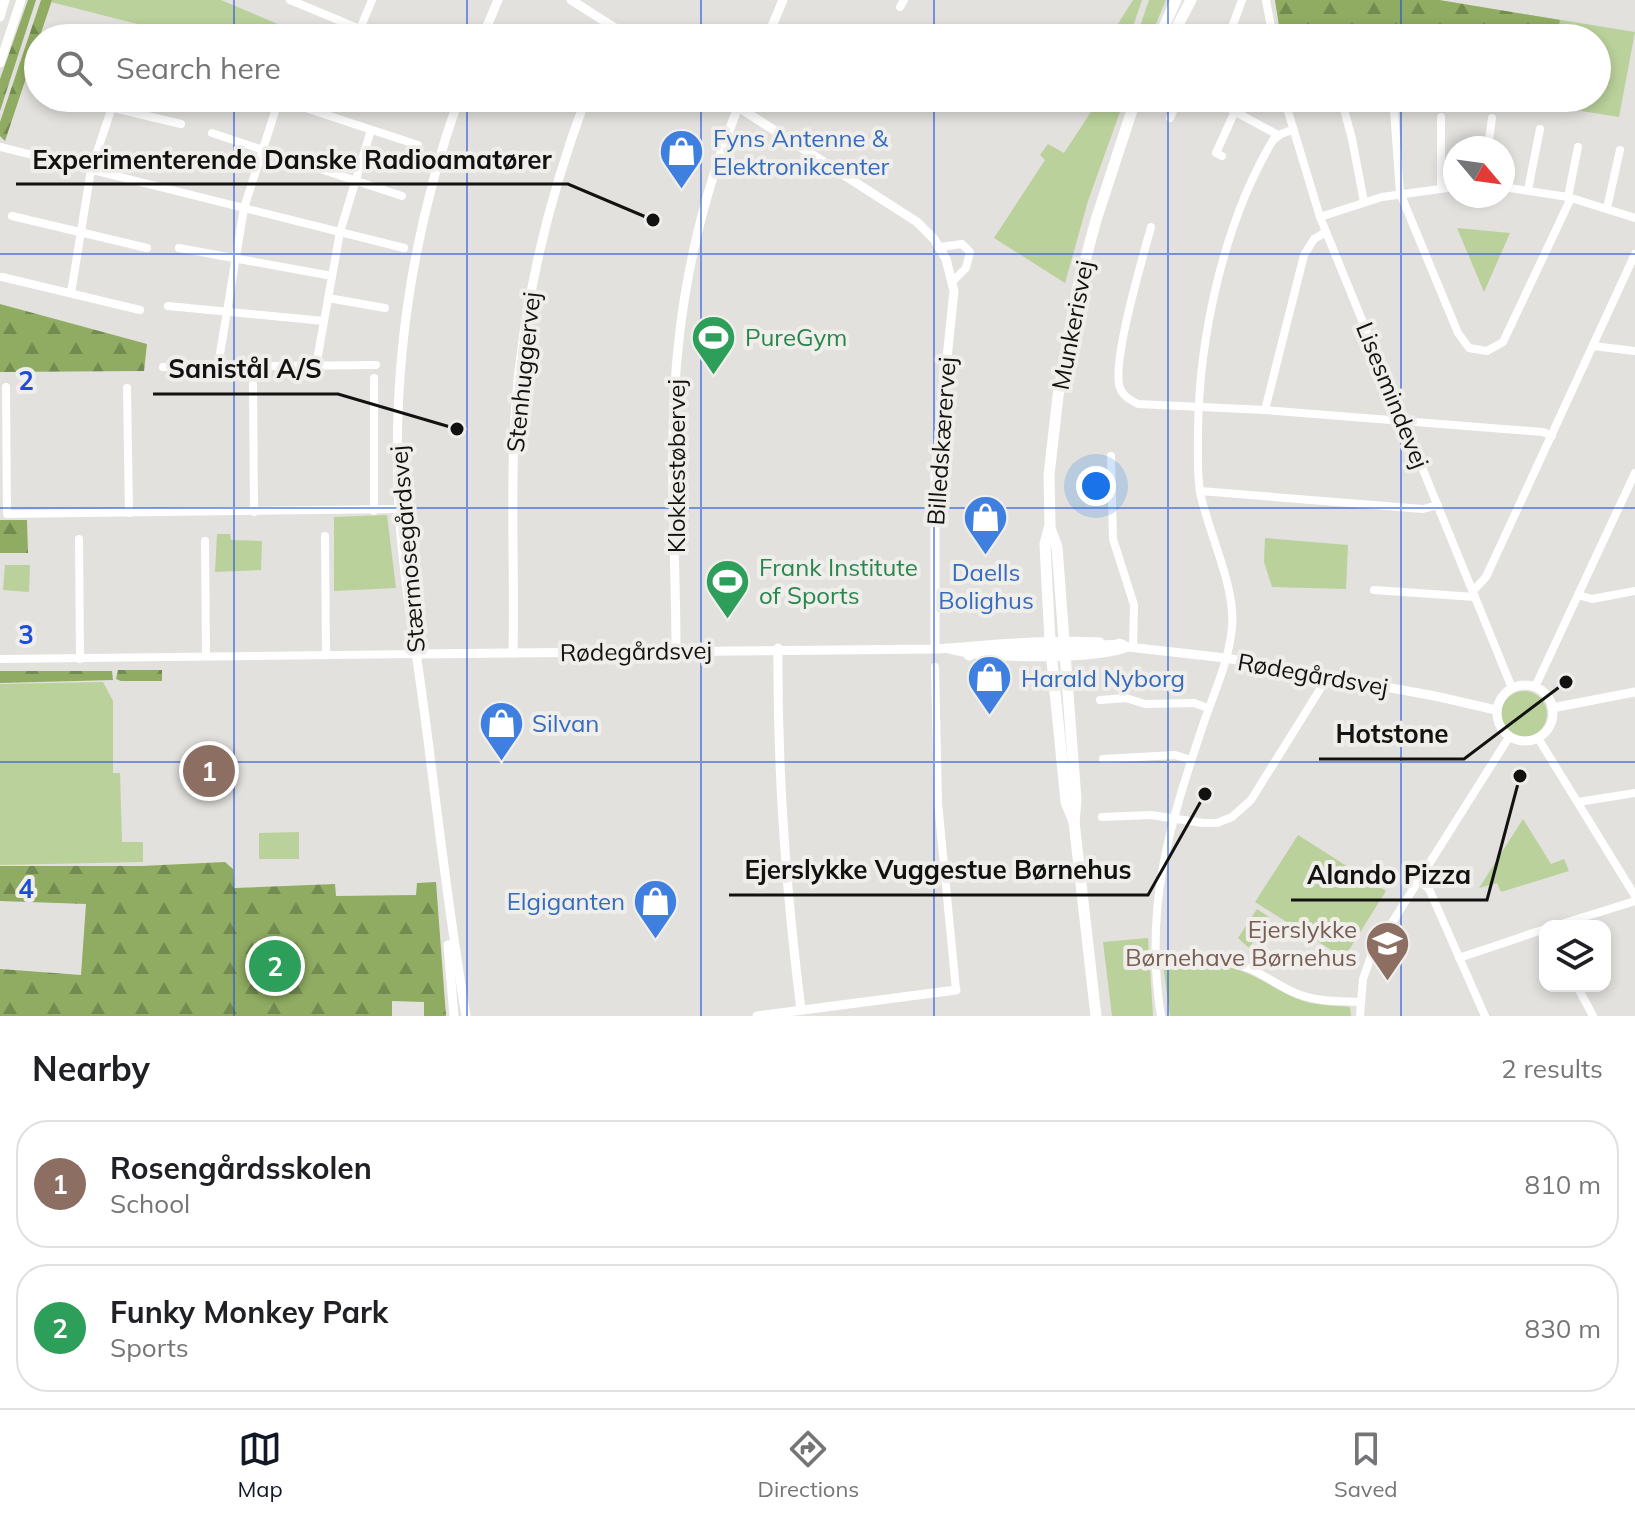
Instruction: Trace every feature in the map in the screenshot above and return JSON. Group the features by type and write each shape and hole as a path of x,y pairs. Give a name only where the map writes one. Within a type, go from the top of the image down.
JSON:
{"main road":[{"path":"1165,24 1176,0"},
{"path":"1178,24 1191,0"},
{"name":"Munkerisvej","path":"1096,1016 1074,822 1073,751 1045,544 1050,525 1049,475 1066,346 1096,220 1133,112"},
{"name":"Munkerisvej","path":"1050,525 1057,547 1058,648 1066,802 1074,822"},
{"path":"969,655 977,650 1128,647"}],"street":[{"path":"0,17 5,0"},
{"path":"0,63 21,0"},
{"path":"290,0 348,24"},
{"path":"362,24 372,0"},
{"path":"488,24 498,0"},
{"path":"571,0 602,24"},
{"path":"773,24 783,0"},
{"path":"1233,24 1242,0"},
{"path":"1266,0 1270,24"},
{"path":"71,293 91,170 111,112"},
{"path":"129,112 181,124"},
{"path":"218,366 244,208 273,112"},
{"path":"316,112 418,145"},
{"name":"Stærmosegårdsvej","path":"454,112 426,206 405,309 399,364 397,441 399,509 448,910 466,1016"},
{"name":"Stenhuggervej","path":"513,653 513,470 520,361 527,309 546,221 581,112"},
{"name":"Klokkestøbervej","path":"676,651 674,433 679,340 701,222 737,112"},
{"name":"Billedskærervej","path":"753,112 917,222 940,247 949,264 954,301 935,473 940,648"},
{"path":"1170,118 1173,112"},
{"path":"1222,156 1216,153 1235,112"},
{"path":"1237,112 1278,135"},
{"name":"Lisesmindevej","path":"1288,112 1320,217 1512,688"},
{"path":"1345,112 1364,202"},
{"path":"1394,112 1400,193 1458,333 1469,348 1478,351 1496,348 1503,342 1570,197 1578,147"},
{"path":"1320,217 1400,193 1441,188 1441,117"},
{"path":"1490,136 1492,118"},
{"path":"1528,190 1540,129"},
{"path":"316,366 340,232 371,130"},
{"path":"1161,1016 1155,960 1158,897 1173,817 1226,658 1233,617 1200,491 1198,406 1209,317 1223,264 1253,182 1278,135 1292,130"},
{"path":"212,133 402,196"},
{"path":"0,147 404,248"},
{"path":"1607,208 1620,150"},
{"path":"1515,188 1570,197 1635,218"},
{"path":"12,216 147,248"},
{"path":"1151,227 1118,376 1123,394 1138,404 1265,410 1543,432 1552,436"},
{"path":"1265,410 1304,255 1314,239 1326,232"},
{"name":"Billedskærervej","path":"940,247 962,244 970,252 966,268 953,281"},
{"path":"179,248 332,276"},
{"path":"1374,590 1474,594 1486,577 1635,254"},
{"path":"2,277 140,310"},
{"path":"328,298 385,308"},
{"path":"168,306 324,321"},
{"path":"1593,346 1635,351"},
{"path":"163,367 376,365"},
{"path":"374,378 374,511"},
{"path":"253,384 254,512"},
{"path":"6,387 7,514 399,509"},
{"path":"127,388 129,513"},
{"path":"1111,456 1113,539 1134,605 1128,647"},
{"path":"1535,687 1635,473"},
{"path":"1200,491 1423,509 1438,505"},
{"path":"325,536 326,655"},
{"path":"79,539 80,659"},
{"path":"205,541 206,656"},
{"path":"1578,595 1592,599 1635,591"},
{"name":"Rødegårdsvej","path":"0,659 940,648 969,644 1058,648"},
{"name":"Rødegårdsvej","path":"1128,647 1226,658 1496,710"},
{"path":"778,648 780,808 801,1010"},
{"name":"Rødegårdsvej","path":"940,648 969,655"},
{"path":"757,1016 956,990 938,803 935,667"},
{"path":"1102,817 1173,817 1217,823 1241,811 1251,800 1327,678"},
{"path":"1523,685 1535,687 1546,695 1552,708 1550,725 1538,738 1525,742 1509,737 1499,725 1496,710 1501,697 1512,688 1523,685"},
{"path":"1552,708 1635,692"},
{"path":"1100,700 1126,698 1145,704 1194,703 1208,708"},
{"path":"1360,1016 1363,979 1371,956 1509,737"},
{"path":"1538,738 1635,898 1572,920"},
{"path":"1103,759 1175,755 1191,760"},
{"path":"1578,802 1635,793"},
{"path":"1418,880 1429,889 1485,1016"},
{"name":"Stærmosegårdsvej","path":"448,910 449,958 457,1016"},
{"path":"1459,958 1539,931"},
{"path":"1155,960 1235,964 1254,970 1296,994 1359,1002"},
{"path":"1580,992 1593,1016"}],"green space":[{"path":"28,0 36,0 28,24 24,24 24,37 0,111 0,79"},
{"path":"41,0 52,0 44,24 33,24"},
{"path":"221,0 278,24 137,24 51,2"},
{"path":"1133,0 1142,0 1134,24 1118,24"},
{"path":"1149,0 1166,0 1156,24 1141,24"},
{"path":"1275,0 1439,0 1586,24 1279,24"},
{"path":"1275,0 1439,0 1560,20 1559,24 1279,24"},
{"path":"1611,28 1635,32 1619,117 1588,112 1611,112"},
{"path":"24,51 24,84 5,141 0,136 0,122"},
{"path":"1091,112 1120,112 1088,201 1065,283 994,238 1045,160 1040,155 1048,144 1064,153"},
{"path":"1457,228 1510,233 1484,292"},
{"path":"0,304 147,344 144,371 0,372"},
{"path":"387,515 396,588 334,591 334,517"},
{"path":"0,520 27,520 28,553 0,553"},
{"path":"217,534 230,534 231,540 262,541 261,570 215,572"},
{"path":"1265,538 1348,545 1346,589 1272,587 1264,562"},
{"path":"5,565 30,565 29,592 3,590"},
{"path":"118,670 162,670 162,681 121,681 116,679"},
{"path":"0,671 112,671 113,680 0,683"},
{"path":"103,682 113,701 113,773 120,773 122,842 143,842 143,862 0,865 0,684"},
{"path":"1524,691 1540,698 1547,714 1540,730 1524,737 1508,730 1501,714 1508,698"},
{"path":"1523,819 1551,864 1564,859 1569,871 1501,892 1497,883 1479,888"},
{"path":"299,832 299,859 259,859 259,833"},
{"path":"1298,835 1386,891 1344,958 1255,902"},
{"path":"225,862 233,869 234,888 335,884 336,896 416,895 417,883 436,882 446,1016 424,1016 424,1002 392,1001 392,1016 0,1016 0,969 81,975 86,904 0,901 0,866 141,866"},
{"path":"1257,909 1269,917 1249,948 1238,938"},
{"path":"1148,938 1153,1016 1112,1016 1103,942"},
{"path":"1207,964 1232,968 1302,1001 1350,1007 1351,1016 1170,1016 1163,965"}],"place":[{"name":"Fyns Antenne & Elektronikcenter","path":"682,191"},
{"name":"Experimenterende Danske Radioamatører","path":"653,220"},
{"name":"PureGym","path":"714,376"},
{"name":"Sanistål A/S","path":"457,429"},
{"name":"Daells Bolighus","path":"986,557"},
{"name":"Frank Institute of Sports","path":"728,620"},
{"name":"Hotstone","path":"1566,682"},
{"name":"Harald Nyborg","path":"990,717"},
{"name":"Silvan","path":"501,762"},
{"name":"Rosengårdsskolen","path":"209,771"},
{"name":"Alando Pizza","path":"1520,776"},
{"name":"Ejerslykke Vuggestue Børnehus","path":"1205,794"},
{"name":"Elgiganten","path":"656,940"},
{"name":"Funky Monkey Park","path":"275,966"},
{"name":"Ejerslykke Børnehave Børnehus","path":"1388,982"}]}
